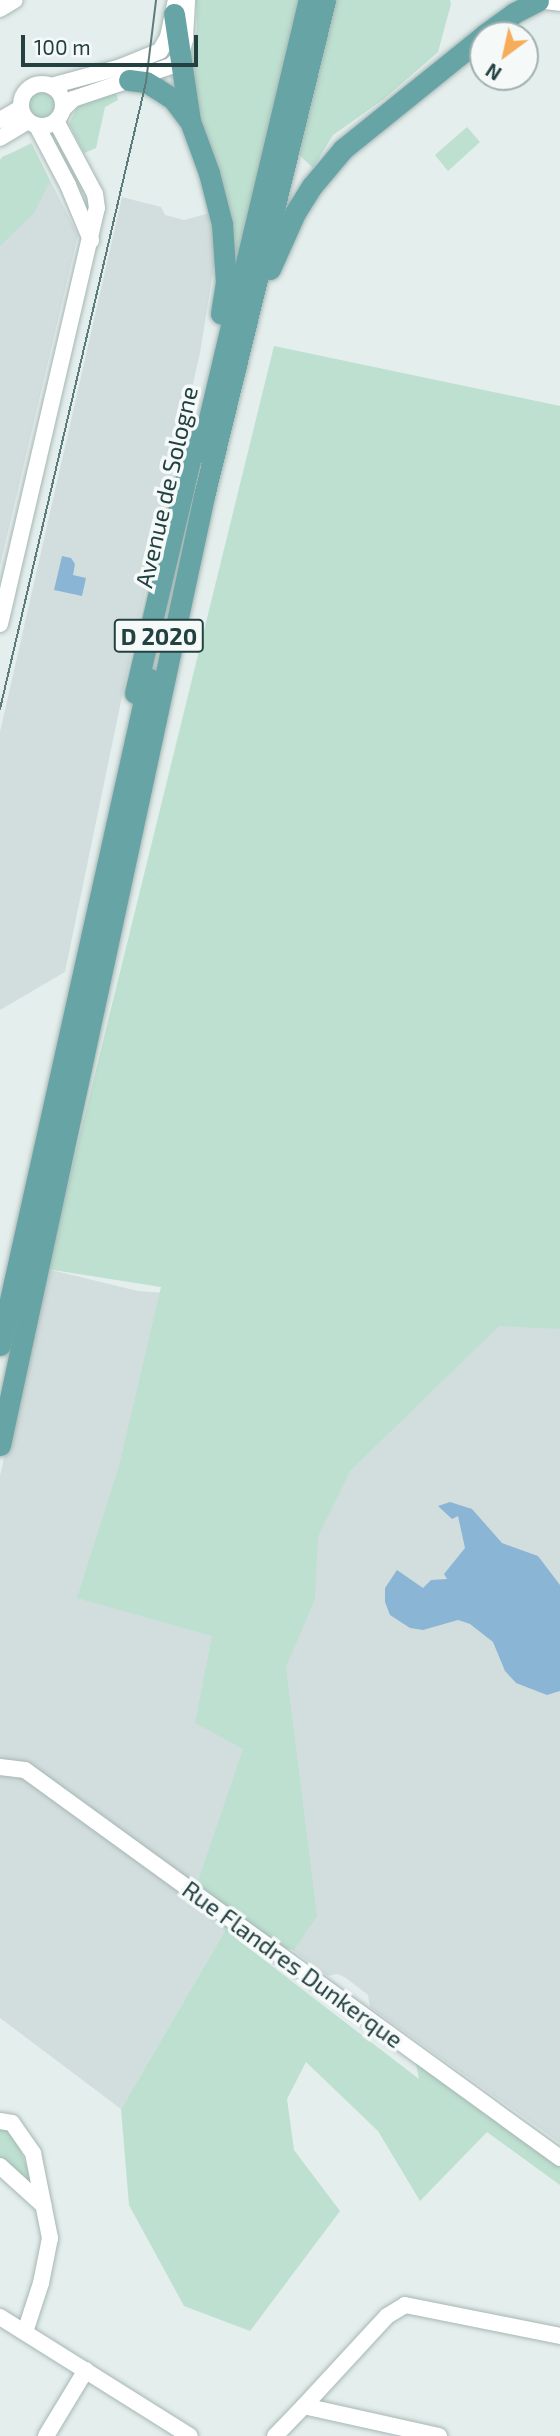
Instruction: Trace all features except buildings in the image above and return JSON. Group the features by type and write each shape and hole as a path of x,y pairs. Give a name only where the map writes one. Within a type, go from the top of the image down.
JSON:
{"main road":[{"name":"Avenue de Sologne","path":"17,1274 112,844 309,0"},
{"name":"D 2020","path":"0,1411 60,1158 166,669 325,0"},
{"path":"504,21 538,0"},
{"path":"112,844 125,733 216,350 226,282 222,224 209,173 190,121 179,58 179,5"},
{"path":"221,432 271,267 295,213 312,186 342,149 469,48"},
{"path":"129,80 146,82 173,99 190,121"},
{"path":"0,1445 60,1158"},
{"path":"0,1333 17,1274"},
{"name":"D 2020","path":"0,1345 17,1274"}],"street":[{"path":"0,9 16,0"},
{"path":"538,0 560,3"},
{"path":"92,240 68,185 28,118 27,90 38,84 51,86 121,67 160,51 179,5"},
{"path":"0,120 59,115 73,99 161,71 179,58"},
{"path":"0,624 68,326 92,240 97,208 95,194 59,115 61,96 51,86"},
{"path":"0,138 28,118"},
{"path":"68,185 87,181"},
{"name":"Rue Flandres Dunkerque","path":"0,1767 25,1770 560,2158"},
{"path":"0,2121 12,2123 33,2153 50,2238 41,2283 25,2332"},
{"path":"0,2166 44,2206"},
{"path":"275,2436 387,2316 405,2305 560,2336"},
{"path":"0,2317 190,2436"},
{"path":"46,2436 86,2370"},
{"path":"304,2406 439,2436"}],"shaded area":[{"path":"31,143 78,235 0,566 0,159"},
{"path":"122,197 161,207 165,215 184,220 214,212 218,241 200,353 131,653 65,972 0,1010 0,732"},
{"path":"47,1269 138,1291 560,1321 560,2143 370,2007 368,1995 346,1978 338,1974 328,1976 198,1881 185,1900 226,1929 121,2109 0,2018 0,1476"}],"green space":[{"path":"196,0 299,0 234,283 186,74 197,30"},
{"path":"331,0 450,0 451,4 438,52 384,99 333,135 313,168 293,149"},
{"path":"43,90 53,94 57,104 53,114 43,118 33,114 29,104 33,94"},
{"path":"116,93 118,100 105,107 96,148 84,153 69,124 76,109 84,102"},
{"path":"467,127 480,142 448,171 435,155"},
{"path":"32,144 50,181 34,213 0,246 0,163 2,157"},
{"path":"274,346 560,406 560,1329 499,1326 350,1471 318,1537 315,1599 286,1667 317,1916 294,1950 233,1936 419,2079 415,2059 560,2165 560,2185 487,2132 420,2201 378,2131 306,2062 287,2099 294,2150 340,2211 250,2331 184,2306 129,2205 121,2109 226,1929 185,1900 198,1881 243,1749 195,1723 212,1636 77,1598 119,1466 161,1287 47,1269"},
{"path":"0,2128 10,2132 19,2146 35,2188 0,2160"}],"water":[{"path":"62,556 71,558 75,564 73,575 86,578 82,596 54,590"},
{"path":"450,1502 472,1509 502,1543 538,1556 560,1585 560,1691 547,1695 516,1683 505,1671 493,1642 470,1624 458,1620 423,1630 410,1628 390,1615 385,1602 385,1588 397,1570 423,1588 431,1580 447,1579 444,1574 465,1548 458,1516 452,1519 438,1506"}],"tram line":[{"path":"0,709 146,82 156,0"}]}
